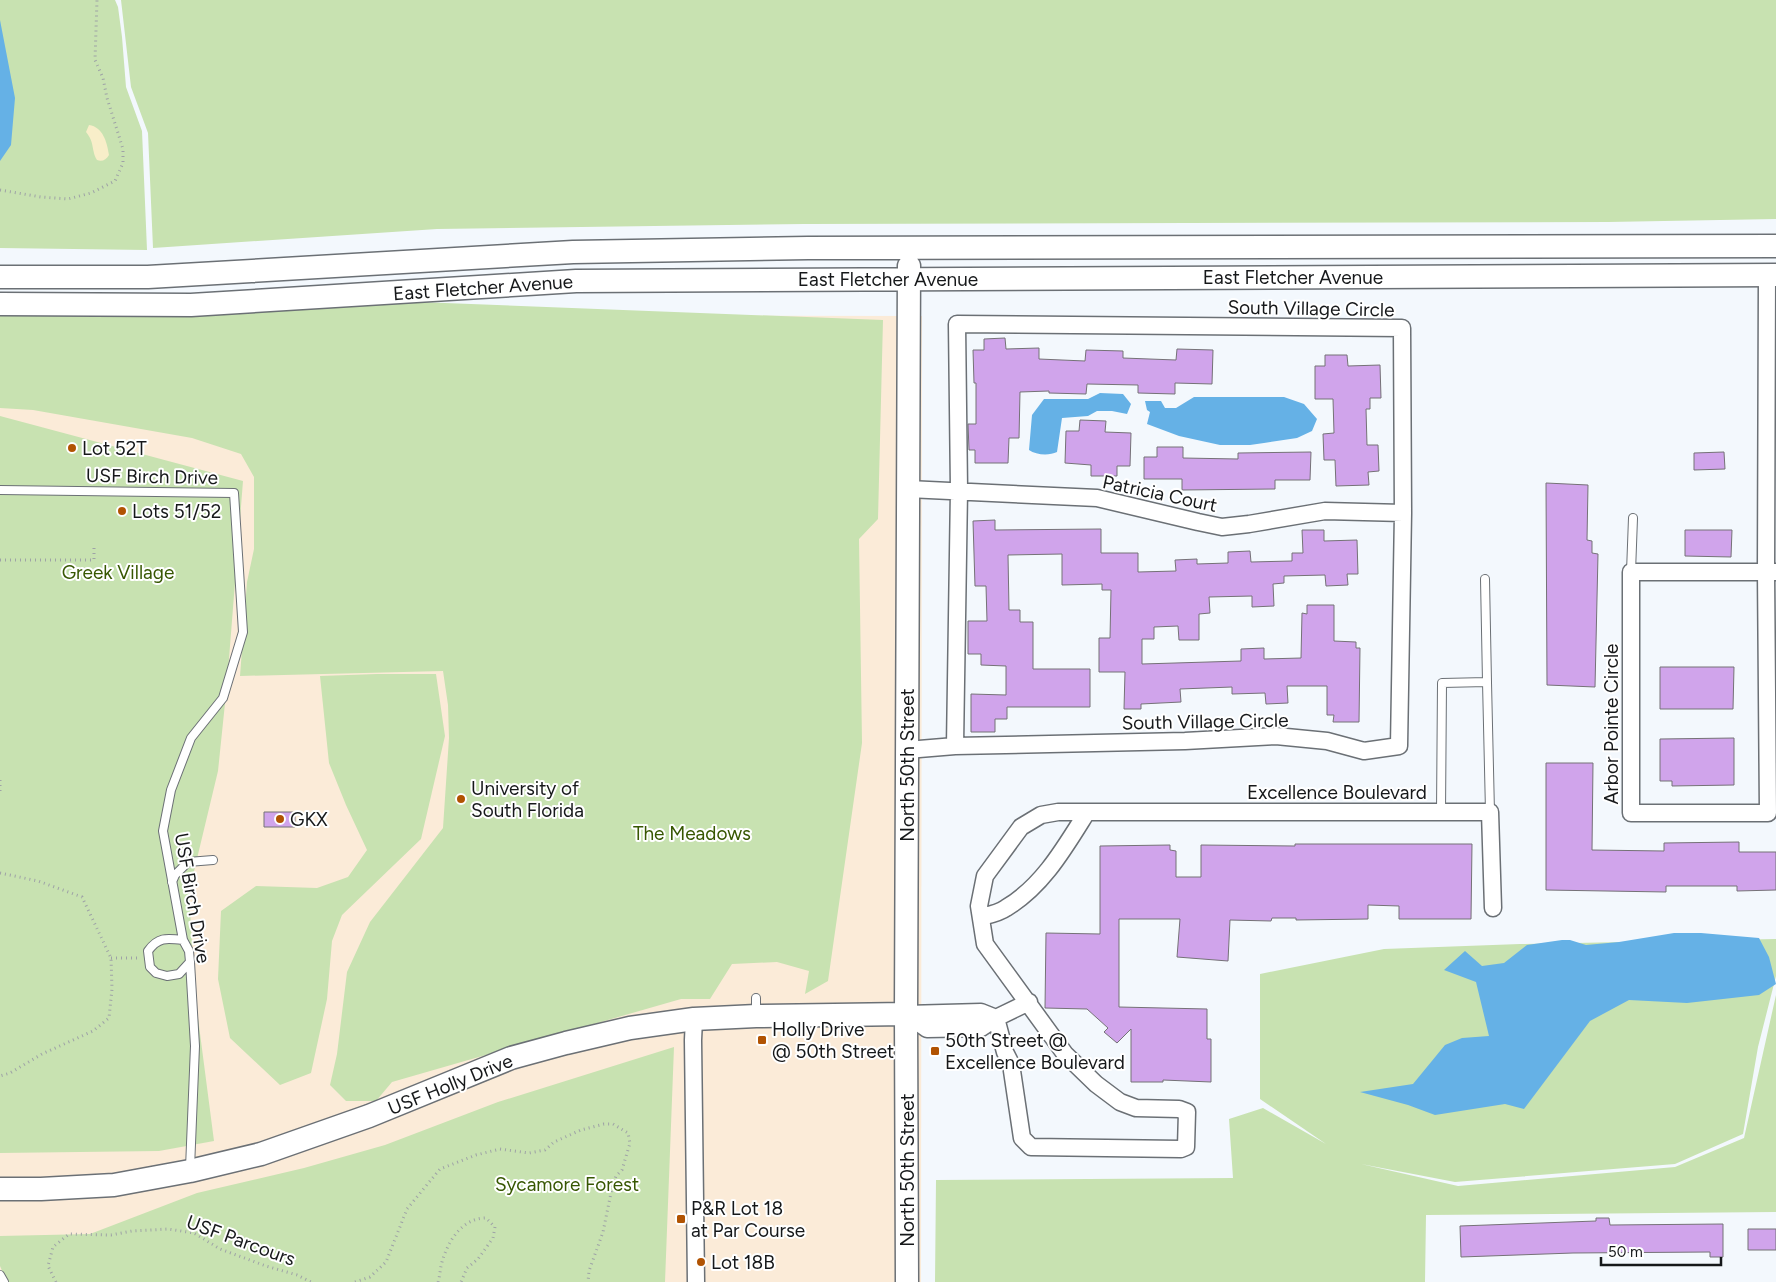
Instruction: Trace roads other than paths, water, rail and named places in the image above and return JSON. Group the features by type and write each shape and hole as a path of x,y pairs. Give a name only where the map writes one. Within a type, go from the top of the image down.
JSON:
{"main road":[{"name":"East Fletcher Avenue","path":"0,276 148,277 573,252 808,248 1776,246"},
{"name":"North 50th Street","path":"907,1282 908,248"},
{"name":"East Fletcher Avenue","path":"0,304 190,305 576,281 1772,275"},
{"name":"USF Holly Drive","path":"0,1189 114,1185 190,1171 261,1154 369,1116 511,1058 630,1028 694,1019 756,1007 906,1014"}],"street":[{"name":"Arbor Pointe Circle","path":"1631,572 1631,813 1768,813 1772,275"},
{"name":"South Village Circle","path":"907,750 955,746 1185,741 1276,736 1327,741 1364,752 1399,746 1403,513 1402,328 957,324 959,490 955,746"},
{"name":"Patricia Court","path":"908,489 1098,498 1222,527 1325,511 1403,513"},
{"path":"1631,572 1771,572"},
{"name":"Excellence Boulevard","path":"996,1018 1005,1052 1011,1064 1022,1138 1031,1147 1181,1149 1186,1147 1187,1112 1179,1109 1136,1108 1120,1102 1096,1084 1065,1054 985,944 979,906 985,876 1021,827 1042,815 1058,812 1490,812"},
{"path":"981,917 1005,909 1029,890 1057,860 1087,812"},
{"path":"1490,812 1493,908"},
{"path":"906,1014 927,1029 980,1028 1028,1002"},
{"path":"694,1019 696,1282"}],"lane":[{"name":"USF Birch Drive","path":"0,490 234,493 244,632 223,698 191,738 171,790 163,830 183,940 189,951 190,962 194,1046 190,1171"},
{"path":"1631,572 1633,518"},
{"path":"1485,579 1490,812"},
{"path":"1441,812 1442,683 1487,682"},
{"path":"172,884 175,875 188,862 213,860"},
{"path":"183,940 166,938 153,944 148,952 150,967 156,974 167,976 179,974 190,962"},
{"path":"0,1275 4,1282"}],"water":[{"path":"0,20 15,98 11,145 0,161"},
{"path":"1100,393 1123,394 1131,404 1127,414 1097,411 1088,416 1062,418 1057,452 1043,454 1029,450 1032,415 1044,399 1088,399"},
{"path":"1194,397 1284,397 1304,404 1317,419 1312,431 1297,438 1250,445 1220,445 1179,436 1147,424 1150,412 1147,410 1145,401 1161,401 1165,408 1176,408"},
{"path":"1674,933 1701,933 1759,938 1769,957 1776,984 1759,995 1687,1003 1629,1000 1590,1021 1524,1109 1505,1104 1435,1115 1408,1105 1360,1092 1413,1084 1445,1045 1462,1038 1489,1036 1476,982 1444,970 1465,951 1482,966 1504,963 1527,945 1570,940 1586,945"}],"place":[{"name":"Lot 52T","path":"72,448"},
{"name":"Lots 51/52","path":"122,511"},
{"name":"University of South Florida","path":"461,799"},
{"name":"GKX","path":"280,819"},
{"name":"Holly Drive @ 50th Street","path":"762,1040"},
{"name":"50th Street @ Excellence Boulevard","path":"935,1051"},
{"name":"P&R Lot 18 at Par Course","path":"681,1219"},
{"name":"Lot 18B","path":"701,1262"}],"park label":[{"name":"Greek Village","path":"118,572"},
{"name":"The Meadows","path":"692,833"},
{"name":"Sycamore Forest","path":"567,1184"}]}
